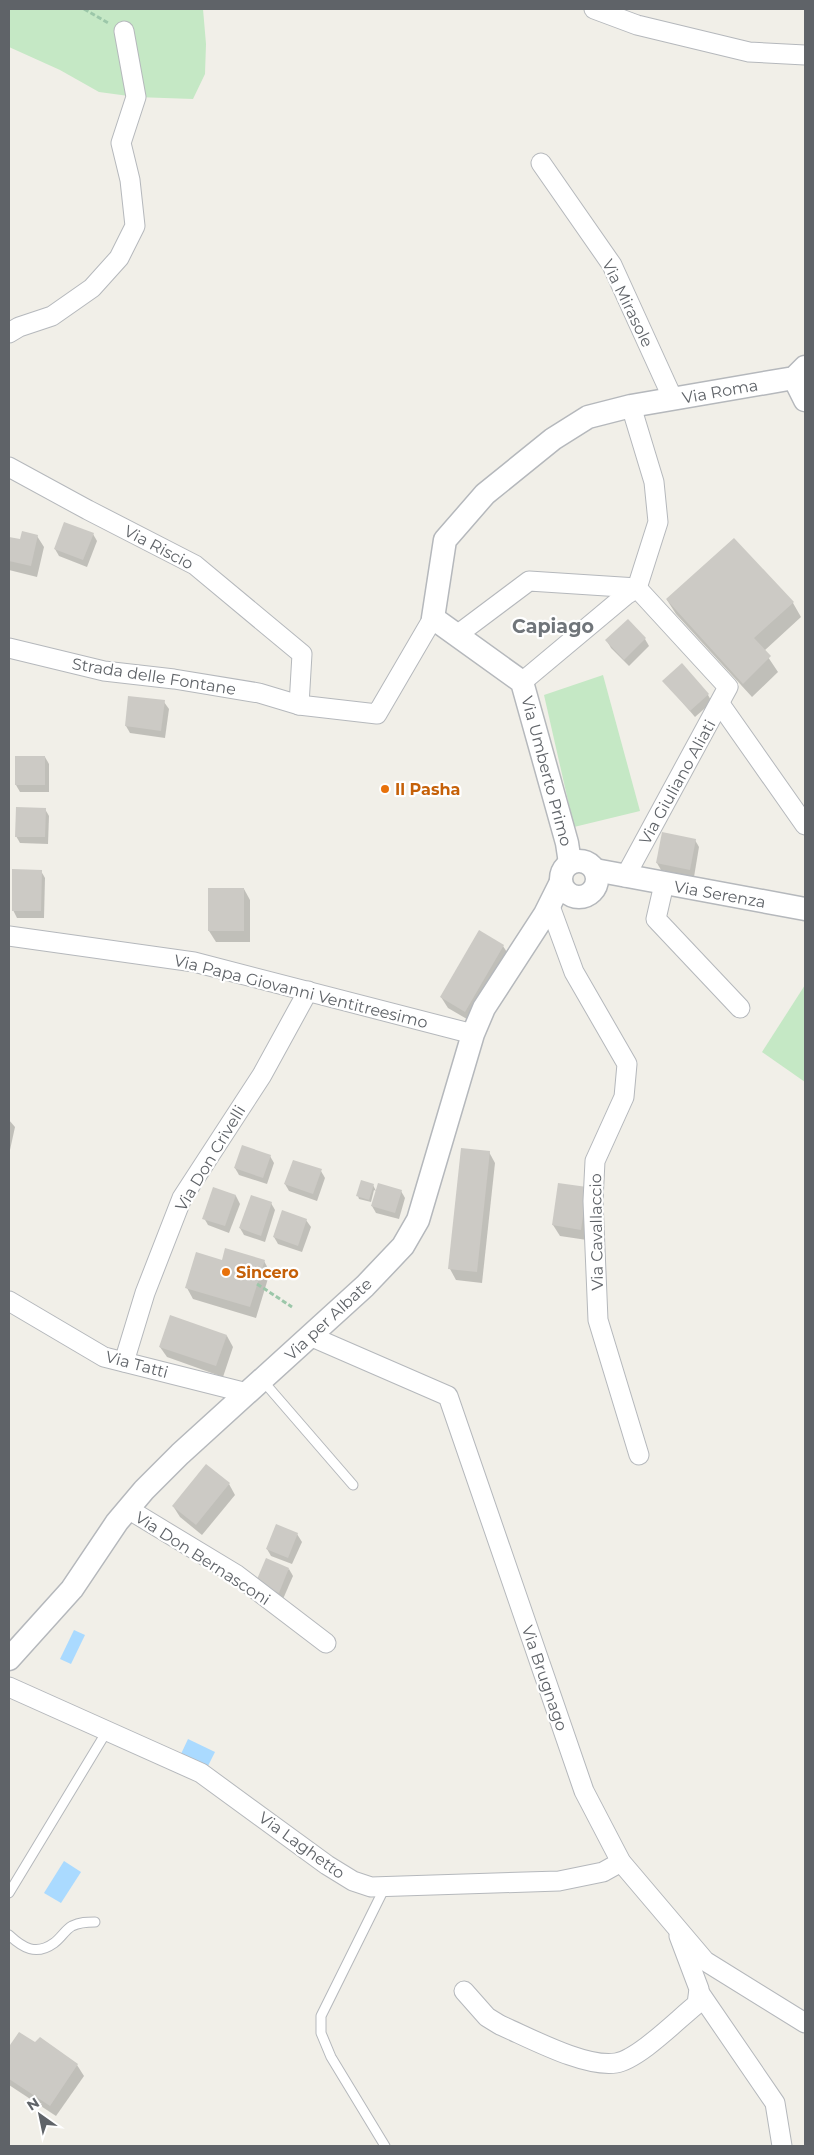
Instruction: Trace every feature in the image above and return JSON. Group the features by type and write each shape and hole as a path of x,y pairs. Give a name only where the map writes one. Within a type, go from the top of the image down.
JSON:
{"street":[{"path":"594,9 637,25 749,52 805,55"},
{"path":"9,333 19,326 52,316 92,288 119,258 134,226 130,180 120,143 136,97 124,31"},
{"name":"Via Mirasole","path":"541,163 612,265 673,399"},
{"path":"800,372 805,400"},
{"name":"Via Roma","path":"631,406 800,372"},
{"path":"433,618 444,540 485,494 553,438 588,417 631,406 654,482 658,522 636,588 522,682"},
{"name":"Via Riscio","path":"9,467 196,565 302,654 299,705"},
{"path":"457,635 530,581 636,588"},
{"name":"Via Giuliano Aliati","path":"630,878 728,687 636,588"},
{"name":"Via Umberto Primo","path":"433,618 522,682 567,843 568,880"},
{"name":"Strada delle Fontane","path":"9,648 104,671 174,679 259,693 299,705 377,714 433,618"},
{"path":"720,704 805,825"},
{"path":"568,880 580,861 586,862 595,879"},
{"name":"Via Serenza","path":"568,880 585,896 595,879 630,878 805,909"},
{"name":"Via per Albate","path":"9,1659 72,1589 93,1555 144,1490 180,1454 392,1259 411,1233 421,1212 473,1034 484,1008 568,880"},
{"path":"664,884 656,919 740,1008"},
{"name":"Via Cavallaccio","path":"548,911 574,972 627,1064 624,1097 595,1161 593,1201 598,1320 639,1455"},
{"name":"Via Papa Giovanni Ventitreesimo","path":"9,936 194,962 473,1034"},
{"name":"Via Don Crivelli","path":"124,1362 145,1293 182,1198 262,1075 308,992"},
{"name":"Via Tatti","path":"9,1300 104,1358 254,1387"},
{"name":"Via Brugnago","path":"310,1336 448,1396 584,1791 621,1862 705,1961 805,2023"},
{"name":"Via Don Bernasconi","path":"128,1509 236,1576 326,1643"},
{"name":"Via Laghetto","path":"9,1687 202,1772 327,1865 353,1882 371,1887 385,1887 559,1881 603,1872 621,1862"},
{"path":"679,1930 680,1940 699,1992 775,2103 782,2146"},
{"path":"464,1991 487,2017 500,2025 591,2063 617,2063 638,2053 697,2004 699,1992"}],"lane":[{"path":"254,1387 353,1484"},
{"path":"9,1893 107,1731"},
{"path":"385,1887 321,2016 321,2033 331,2057 385,2146"},
{"path":"9,1934 22,1947 41,1950 54,1943 70,1927 80,1922 95,1922"}],"path":[{"path":"84,9 124,31"},
{"path":"258,1284 292,1307"}],"green space":[{"path":"9,9 203,9 206,44 205,74 193,99 136,97 99,92 60,70 9,47"},
{"path":"603,675 640,811 574,827 544,695"},
{"path":"805,985 805,1082 762,1052"}],"water":[{"path":"74,1630 85,1635 71,1664 60,1659"},
{"path":"188,1739 215,1752 208,1766 181,1754"},
{"path":"64,1861 81,1872 61,1903 44,1893"}],"building":[{"path":"64,522 94,533 83,560 54,549"},
{"path":"22,531 38,535 31,566 9,561 9,537 20,539"},
{"path":"734,538 794,602 754,638 771,656 743,684 666,599"},
{"path":"628,619 646,638 624,660 605,640"},
{"path":"682,663 709,694 690,711 662,681"},
{"path":"128,696 165,700 161,731 125,726"},
{"path":"15,756 45,756 45,785 15,785"},
{"path":"16,807 46,808 45,837 15,837"},
{"path":"662,832 696,839 690,870 656,863"},
{"path":"12,869 42,870 41,911 12,911"},
{"path":"208,888 244,888 244,931 208,931"},
{"path":"479,930 504,945 465,1012 440,997"},
{"path":"242,1145 271,1155 263,1178 234,1168"},
{"path":"461,1148 490,1151 477,1272 448,1269"},
{"path":"293,1160 322,1169 313,1194 284,1184"},
{"path":"361,1180 374,1184 369,1200 356,1196"},
{"path":"378,1183 402,1190 395,1213 371,1206"},
{"path":"558,1183 587,1187 581,1230 552,1225"},
{"path":"213,1187 236,1195 225,1226 202,1219"},
{"path":"251,1195 272,1202 261,1236 239,1228"},
{"path":"282,1210 307,1219 298,1246 273,1237"},
{"name":"Sincero","path":"225,1248 265,1260 250,1307 185,1288 196,1252 222,1260"},
{"path":"170,1315 227,1335 216,1366 159,1347"},
{"path":"206,1464 230,1483 196,1525 172,1506"},
{"path":"276,1524 298,1533 288,1558 266,1549"},
{"path":"266,1558 289,1568 279,1593 255,1584"},
{"path":"19,2032 35,2042 40,2037 78,2064 50,2106 9,2079 9,2044"}],"place":[{"name":"Il Pasha","path":"385,789"},
{"name":"Sincero","path":"226,1272"}],"district":[{"name":"Capiago","path":"553,626"}]}
